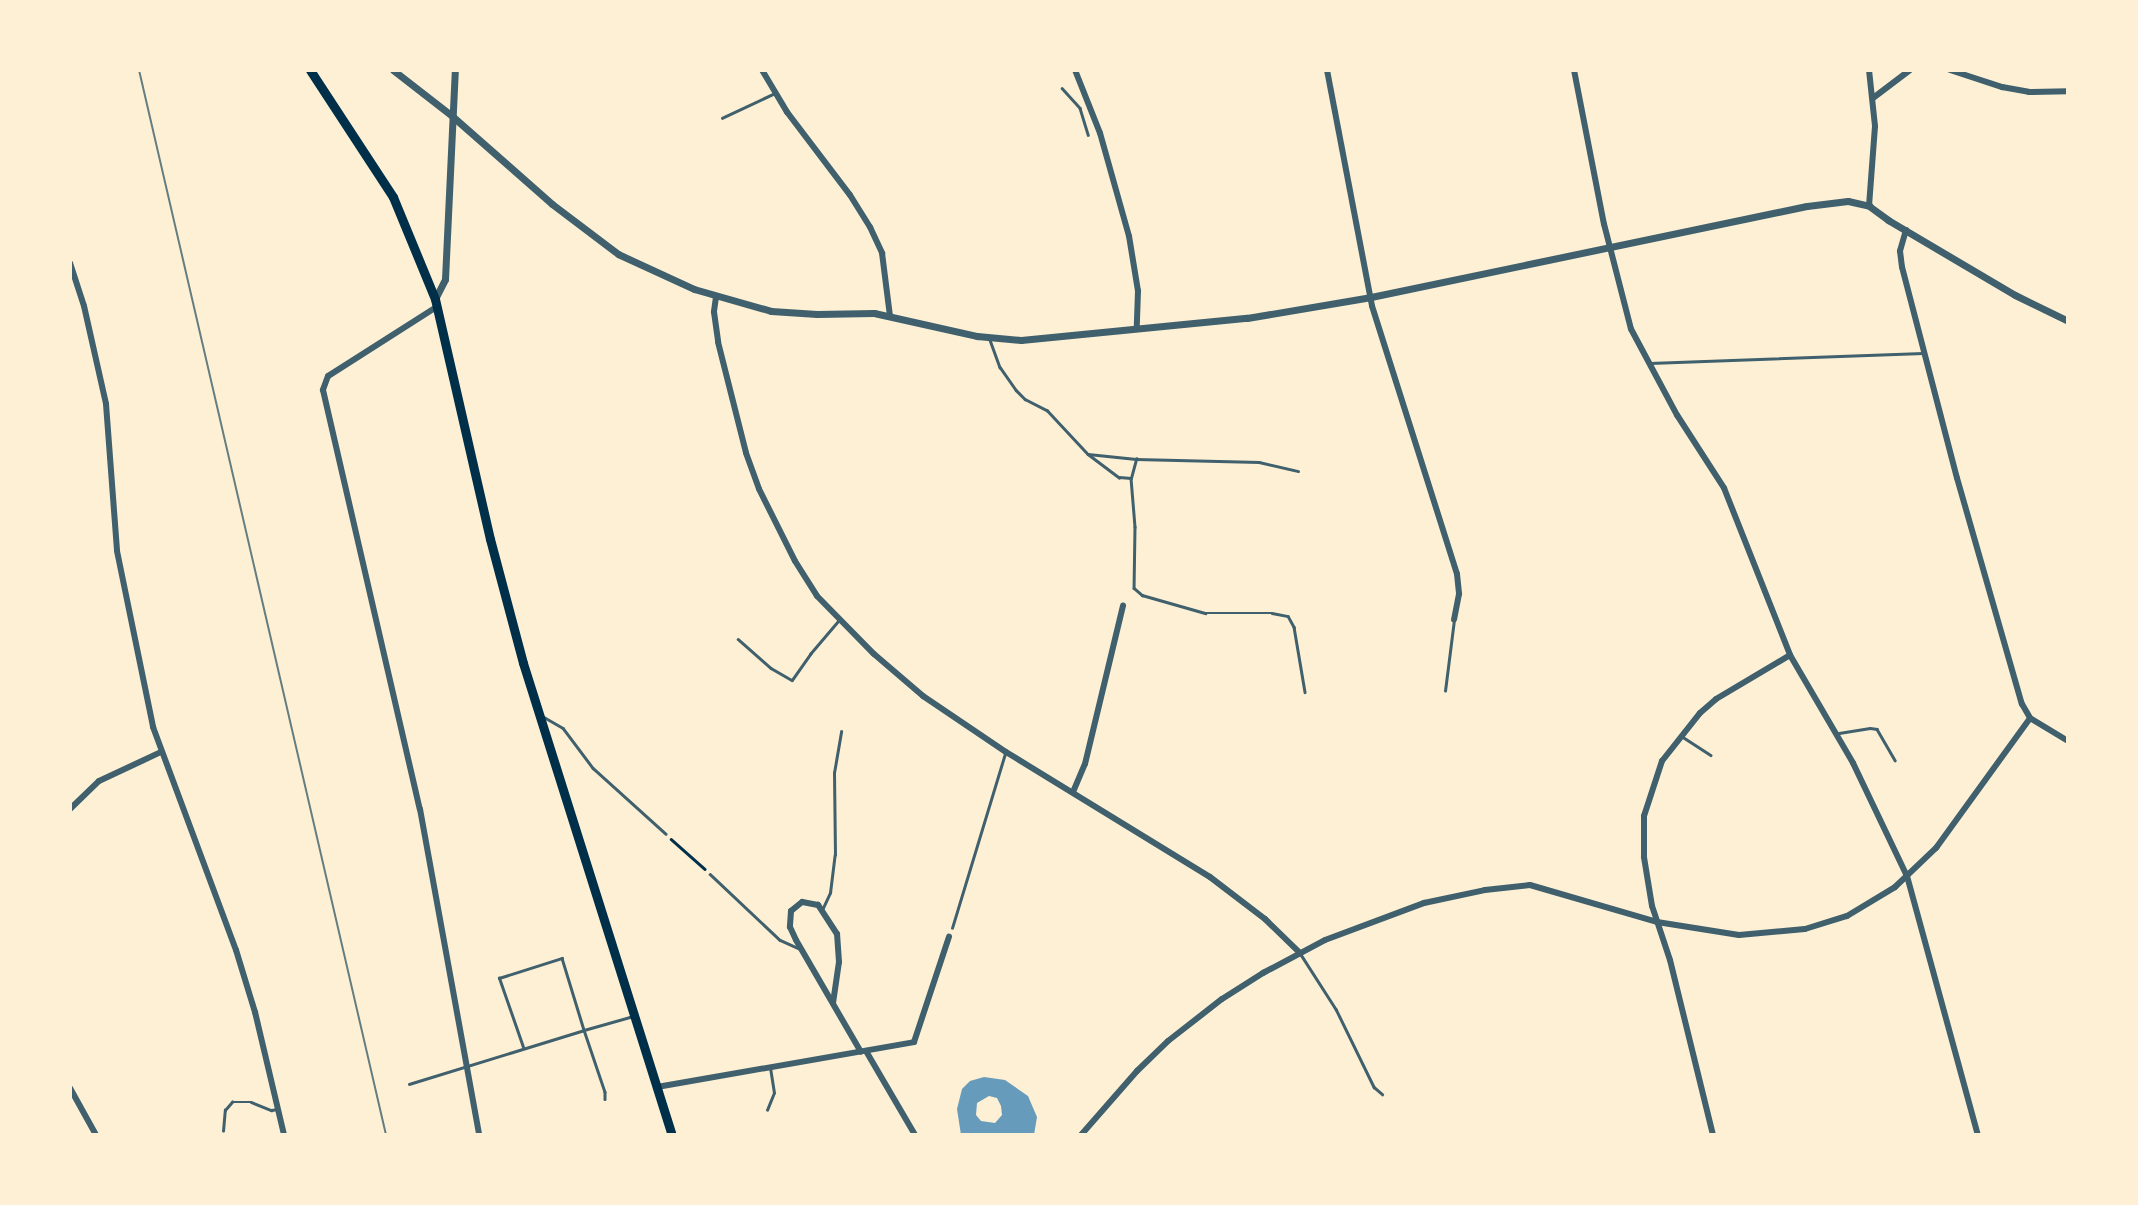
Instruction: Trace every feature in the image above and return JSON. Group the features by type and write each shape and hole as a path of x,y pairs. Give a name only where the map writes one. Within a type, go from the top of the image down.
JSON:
{"main road":[{"path":"310,70 393,197 436,303 492,547 538,714 672,1135"}],"street":[{"path":"393,70 452,116 595,239 641,265 716,296 787,313 891,316 990,337 1033,339 1268,315 1371,298 1824,203 1848,201 1869,206 2015,295 2068,321"},
{"path":"455,70 445,272 436,303 328,376 323,390 412,771 480,1135"},
{"path":"762,70 775,93 870,227 882,253 891,316"},
{"path":"1074,70 1100,132 1129,236 1138,291 1137,328"},
{"path":"1328,70 1371,298 1457,574 1459,594 1454,620"},
{"path":"1574,70 1610,248 1628,319 1647,363 1724,488 1790,655 1878,812 1907,876 1978,1135"},
{"path":"1869,70 1875,126 1869,206"},
{"path":"1873,98 1910,70"},
{"path":"1950,70 2002,87 2029,92 2068,92"},
{"path":"1906,230 1900,258 2011,666 2030,718 2068,741"},
{"path":"70,263 85,306 106,404 117,551 161,752 236,950 284,1135"},
{"path":"716,296 714,312 718,342 733,408 759,489 795,561 817,596 906,683 1006,752 1210,877 1265,919 1300,953"},
{"path":"1073,792 1085,764 1123,607"},
{"path":"1713,1135 1646,874 1644,816 1659,768 1680,735 1716,699 1790,655"},
{"path":"1081,1135 1128,1080 1168,1041 1222,999 1300,953 1350,929 1424,903 1521,885 1560,891 1657,922 1739,935 1805,929 1847,916 1870,905 1907,876 1957,824 2012,739 2030,718"},
{"path":"70,809 99,781 161,752"},
{"path":"833,1003 840,948 837,933 822,910 811,902 805,902 791,911 790,927 833,1003 915,1135"},
{"path":"657,1087 914,1042 949,937"},
{"path":"70,1088 96,1135"}],"lane":[{"path":"1062,88 1080,108 1088,135"},
{"path":"722,118 775,93"},
{"path":"990,337 1000,367 1016,390 1026,400 1047,410 1088,454 1108,471 1131,478"},
{"path":"1647,363 1925,353"},
{"path":"1088,454 1136,459 1259,462 1298,471"},
{"path":"1136,459 1131,478 1135,527 1134,588 1142,595 1205,613 1272,613 1288,616 1294,627 1306,692"},
{"path":"738,639 771,668 793,680 810,654 839,620"},
{"path":"1444,691 1454,620"},
{"path":"538,714 563,729 593,768 666,834"},
{"path":"1835,734 1870,727 1877,729 1895,760"},
{"path":"822,910 830,893 835,855 834,773 841,733"},
{"path":"1680,735 1711,755"},
{"path":"952,928 1006,752"},
{"path":"710,874 780,940 802,949"},
{"path":"1300,953 1336,1009 1374,1087 1382,1094"},
{"path":"523,1047 499,978 562,958 605,1092 605,1100"},
{"path":"409,1084 523,1047 633,1016"},
{"path":"767,1110 774,1093 770,1067"},
{"path":"223,1131 225,1110 232,1102 251,1102 271,1111 278,1109"}],"path":[{"path":"666,834 710,874"}],"water":[{"path":"984,1077 1005,1080 1028,1096 1037,1117 1034,1135 961,1135 957,1109 962,1089 970,1081","holes":["989,1096 997,1098 1002,1115 995,1123 981,1121 976,1115 977,1103"]}],"tram line":[{"path":"139,70 386,1135"}]}
